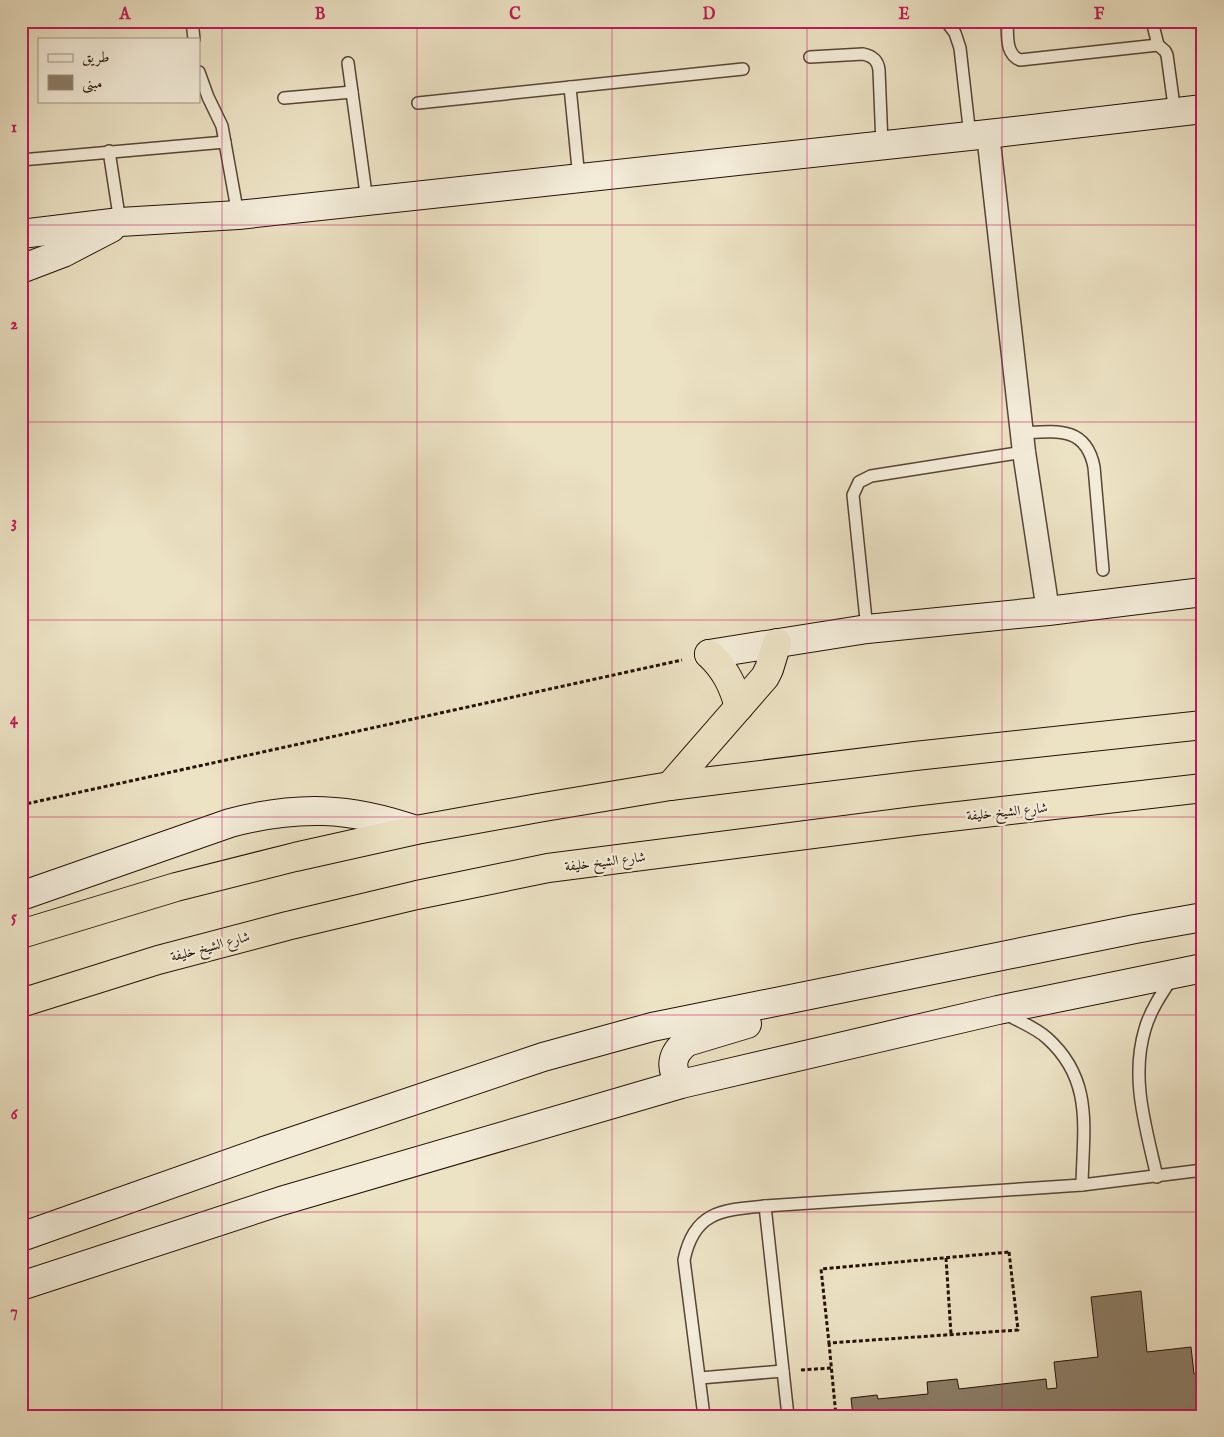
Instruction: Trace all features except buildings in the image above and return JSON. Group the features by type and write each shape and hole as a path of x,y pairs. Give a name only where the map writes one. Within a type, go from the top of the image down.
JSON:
{"highway":[{"path":"670,786 739,707 769,669 777,643"},
{"path":"709,654 729,678 739,707"},
{"path":"21,934 176,887 295,857 416,830 670,786 915,756 1203,725"},
{"name":"شارع الشيخ خليفة","path":"21,1004 158,960 287,926 417,895 548,868 915,821 1203,788"}],"street":[{"path":"21,234 120,222 238,216 1203,110"},
{"path":"979,135 1048,611"},
{"path":"21,269 63,253 92,239 120,222"},
{"path":"709,654 867,629 1048,611 1203,592"},
{"path":"21,896 230,823 283,812 310,810 346,812 390,821 416,830"},
{"path":"21,1237 273,1148 543,1057 652,1027 1203,917"},
{"path":"21,1286 281,1201 681,1084 998,1010 1203,968"},
{"path":"681,1084 674,1071 674,1056 679,1048 687,1042 773,1016 796,1007 822,992"}],"lane":[{"path":"192,21 194,38"},
{"path":"946,21 955,34 960,48 979,135"},
{"path":"1007,21 1009,50 1012,55 1020,60 1158,45"},
{"path":"1152,21 1158,45 1167,55 1175,112"},
{"path":"810,57 863,54 876,61 879,70 882,146"},
{"path":"348,63 367,202"},
{"path":"418,103 743,69"},
{"path":"200,75 222,126 238,216"},
{"path":"570,87 579,179"},
{"path":"284,98 352,92"},
{"path":"21,160 225,142"},
{"path":"109,151 120,222"},
{"path":"867,629 853,495 859,482 871,476 1023,442 1058,431 1069,433 1079,438 1087,446 1092,456 1103,570"},
{"path":"1157,1176 1139,1096 1140,1055 1145,1027 1160,996 1174,974"},
{"path":"998,1010 1047,1038 1067,1062 1077,1080 1084,1105 1082,1185"},
{"path":"704,1416 684,1260 687,1246 693,1233 703,1222 715,1214 728,1209 765,1206 1082,1185 1203,1170"},
{"path":"765,1206 788,1416"},
{"path":"700,1378 783,1371"}],"path":[{"path":"21,805 709,654"},
{"path":"829,1343 1018,1330 1009,1252 822,1269 831,1368 836,1416"},
{"path":"946,1258 951,1334"},
{"path":"783,1371 831,1368"}]}
